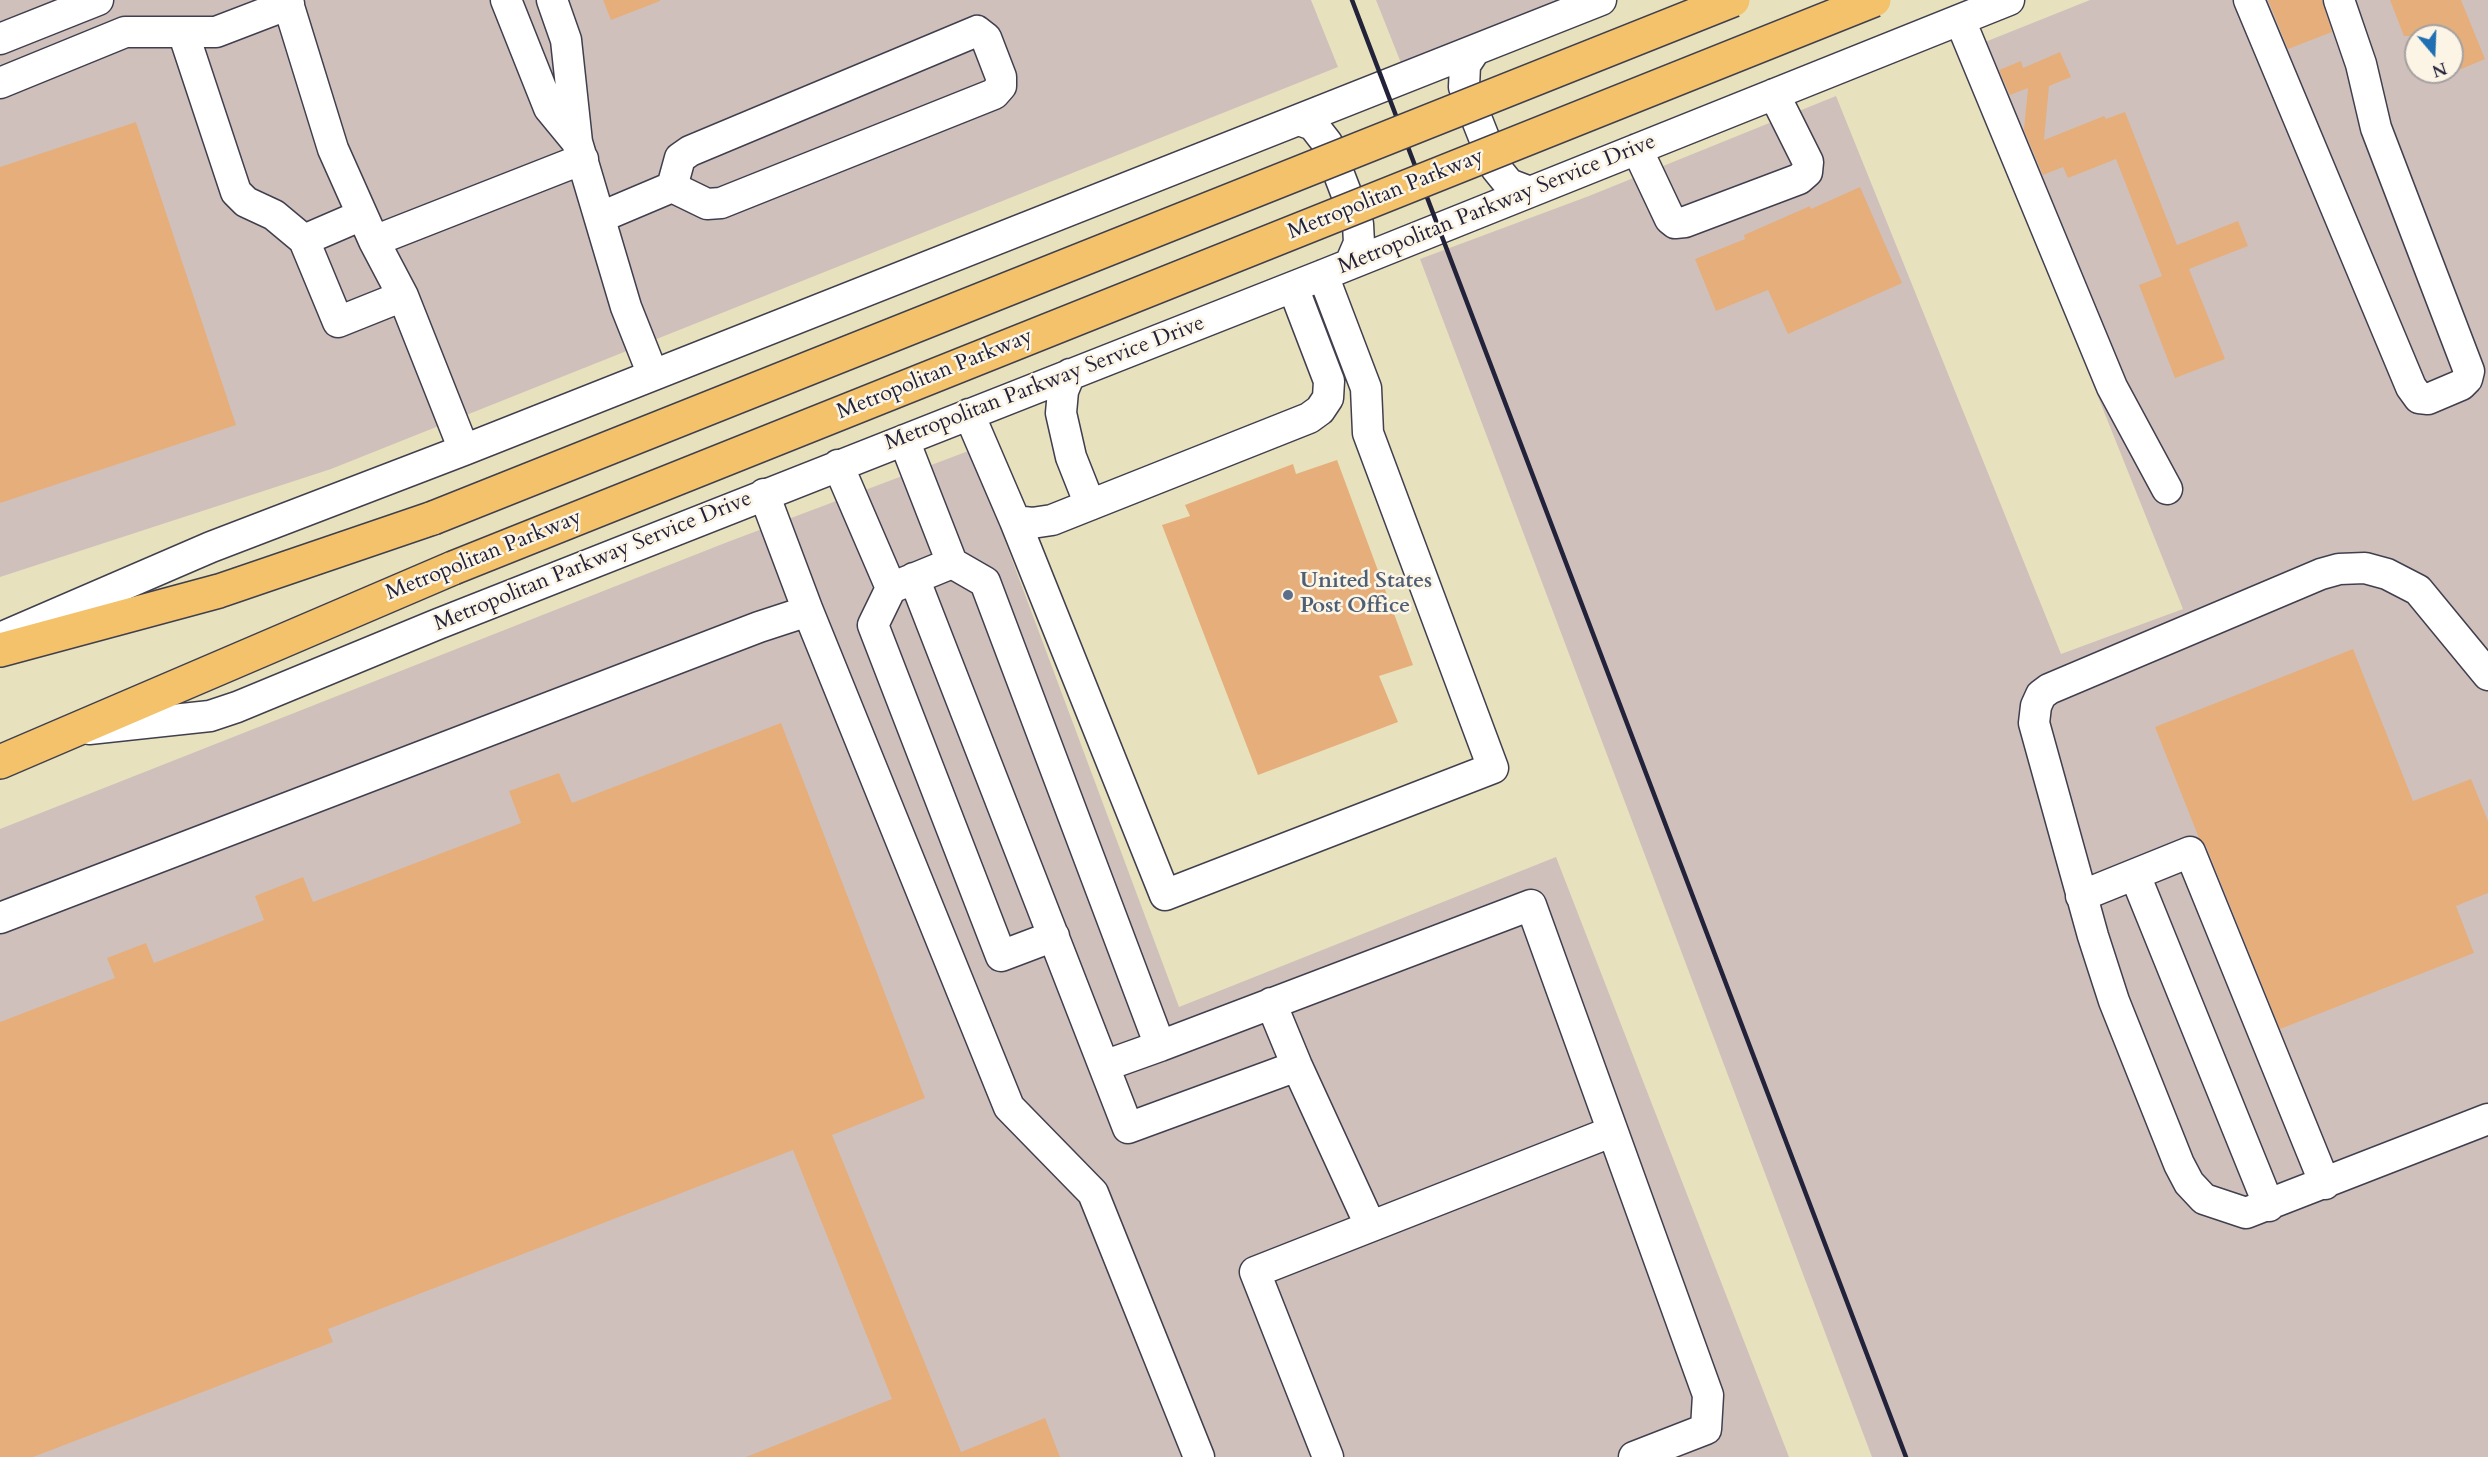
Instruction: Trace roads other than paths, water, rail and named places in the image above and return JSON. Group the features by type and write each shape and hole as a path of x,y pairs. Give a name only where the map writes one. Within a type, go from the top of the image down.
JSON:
{"main road":[{"path":"0,650 219,591 434,518 1733,0"},
{"name":"Metropolitan Parkway","path":"0,762 453,567 1874,0"}],"street":[{"path":"0,39 98,0"},
{"path":"506,0 549,108 580,150"},
{"path":"552,0 566,40 580,150 602,218 626,307 653,375"},
{"path":"0,638 211,547 464,450 1601,0"},
{"name":"Metropolitan Parkway Service Drive","path":"71,731 210,716 237,707 764,494 1337,270 2009,0"},
{"path":"2249,0 2411,387 2419,398 2428,399 2461,385 2467,380 2469,371 2376,128 2361,64 2339,0"},
{"path":"0,83 125,32 216,32 288,2 333,149 368,228 403,296 464,450"},
{"path":"1960,20 2112,387 2167,489"},
{"path":"602,218 672,188 707,204 721,203 994,94 1000,86 1001,77 986,38 977,31 690,151 680,158 672,188"},
{"path":"183,32 236,192 246,202 274,215 304,240 338,322 403,296"},
{"path":"1475,50 1465,65 1464,87 1496,168 1509,184 1530,192"},
{"path":"1637,149 1670,219 1675,223 1684,222 1799,179 1807,172 1808,162 1774,94"},
{"path":"969,414 1015,521 1165,895 1493,768 1368,433 1366,388 1337,270 1359,243 1358,224 1327,143 1313,125 1299,120"},
{"path":"304,240 368,228 580,150"},
{"path":"1015,521 1032,523 1052,520 1309,418 1320,410 1328,398 1329,381 1293,287"},
{"path":"1070,374 1063,391 1061,413 1071,457 1090,505"},
{"path":"1328,398 1367,410"},
{"path":"904,440 952,563 985,582 1160,1046"},
{"path":"838,465 903,583 1054,936 1128,1128 1296,1066"},
{"path":"764,494 808,611 1009,1107 1093,1193 1199,1457"},
{"path":"952,563 903,583 873,625 1001,956 1054,936"},
{"path":"2488,675 2418,590 2387,574 2364,568 2339,569 2320,574 2049,688 2041,695 2036,706 2034,723 2081,896 2115,1001 2189,1184 2204,1200 2246,1213 2269,1206 2488,1119"},
{"path":"0,918 759,627 808,611"},
{"path":"2081,896 2190,852 2325,1184"},
{"path":"2135,875 2269,1206"},
{"path":"1104,1066 1531,904 1611,1132 1708,1395 1706,1429 1634,1457"},
{"path":"1271,1002 1296,1066 1370,1225"},
{"path":"1328,1457 1255,1272 1611,1132"}],"railway":[{"path":"1352,0 1906,1457"}],"place":[{"name":"United States Post Office","path":"1288,595"}]}
